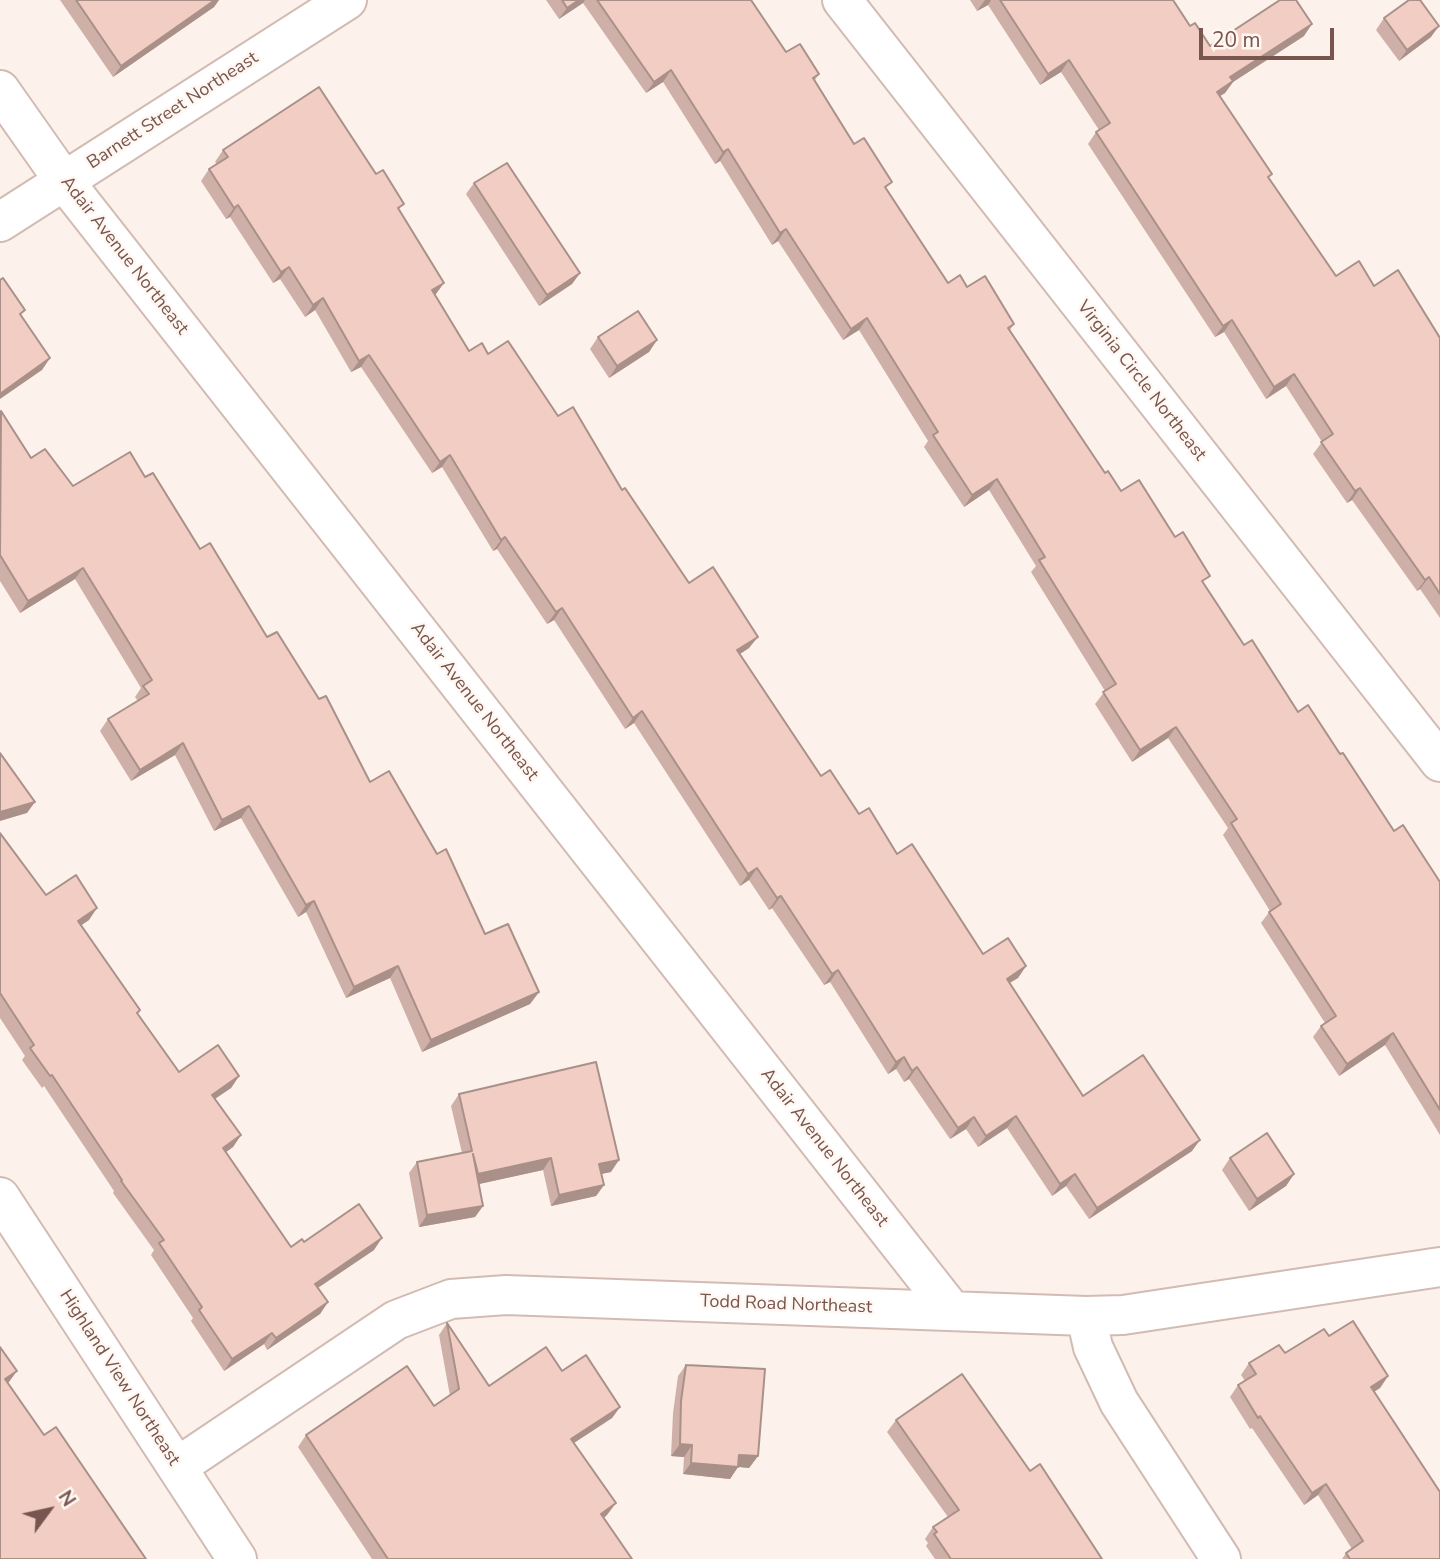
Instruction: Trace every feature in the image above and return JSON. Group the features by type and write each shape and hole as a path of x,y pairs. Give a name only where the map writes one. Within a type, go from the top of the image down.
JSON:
{"street":[{"name":"Barnett Street Northeast","path":"0,222 347,0"},
{"name":"Virginia Circle Northeast","path":"842,0 1440,762"},
{"name":"Adair Avenue Northeast","path":"0,90 64,181 952,1311"},
{"name":"Highland View Northeast","path":"0,1197 237,1559"},
{"name":"Todd Road Northeast","path":"177,1467 396,1320 451,1299 506,1295 1086,1316 1123,1315 1440,1268"},
{"path":"1086,1316 1093,1347 1119,1402 1221,1559"}],"building":[{"path":"76,0 215,0 121,66"},
{"path":"562,0 579,0 567,8"},
{"path":"597,0 751,0 786,52 800,44 819,74 813,78 854,144 864,138 892,182 885,187 948,283 960,275 967,287 985,276 1014,324 1008,328 1105,473 1108,471 1121,491 1139,480 1175,537 1183,532 1210,576 1202,581 1244,645 1252,640 1298,712 1308,705 1394,831 1403,825 1440,882 1440,1110 1393,1033 1347,1064 1321,1026 1336,1016 1269,912 1281,904 1231,823 1237,819 1176,727 1140,750 1103,692 1116,684 1039,560 1045,557 997,479 972,495 933,435 938,432 867,318 851,329 786,229 780,233 728,149 723,152 671,70 654,82"},
{"path":"1000,0 1173,0 1190,26 1195,23 1210,46 1280,0 1296,0 1312,24 1230,77 1233,81 1217,92 1272,174 1268,177 1336,276 1359,261 1374,286 1398,270 1440,338 1440,594 1429,577 1425,580 1360,488 1355,491 1321,442 1333,434 1294,374 1274,387 1232,320 1223,326 1096,132 1110,123 1069,60 1048,74"},
{"path":"1409,0 1420,0 1439,26 1407,50 1384,18"},
{"path":"319,87 376,174 383,170 404,204 398,208 444,283 432,290 469,351 482,343 488,354 508,341 558,416 573,407 622,490 625,488 689,583 713,567 758,637 737,650 821,776 830,770 859,814 869,808 897,854 912,844 983,954 1008,938 1026,966 1007,979 1083,1096 1143,1055 1200,1140 1097,1208 1075,1174 1060,1184 1016,1116 986,1136 974,1117 958,1128 917,1067 912,1071 904,1057 896,1062 838,970 832,974 781,896 777,898 757,868 748,874 642,711 633,718 562,608 556,612 505,537 501,540 450,455 440,462 369,355 359,361 323,298 313,305 289,267 281,272 238,205 234,208 209,169 228,157 223,150"},
{"path":"507,163 580,273 547,295 474,183"},
{"path":"3,278 25,310 20,314 50,358 0,394 0,280"},
{"path":"638,311 657,340 617,366 598,337"},
{"path":"1,411 31,458 45,449 73,486 130,452 145,477 153,473 200,549 210,543 267,637 277,632 319,699 326,696 370,782 389,771 437,854 446,849 485,934 508,924 539,992 431,1040 398,966 354,987 314,901 306,905 249,806 222,820 183,743 140,770 108,719 149,694 143,686 152,680 83,568 28,601 0,555"},
{"path":"0,753 35,802 0,812"},
{"path":"0,833 46,895 76,875 97,908 78,921 140,1010 137,1013 179,1072 218,1045 239,1076 212,1095 241,1135 223,1148 291,1247 302,1239 304,1242 359,1204 382,1238 315,1284 328,1302 276,1338 272,1333 232,1359 199,1310 202,1307 159,1243 164,1240 121,1181 52,1075 50,1076 30,1048 34,1045 0,993"},
{"path":"596,1062 619,1160 599,1164 604,1185 559,1195 551,1158 478,1174 473,1154 483,1206 427,1215 417,1162 472,1151 459,1094"},
{"path":"1267,1133 1294,1174 1257,1199 1230,1158"},
{"path":"1353,1321 1388,1376 1371,1387 1440,1492 1440,1559 1350,1559 1346,1553 1363,1541 1326,1484 1312,1493 1260,1416 1258,1418 1238,1385 1256,1374 1249,1363 1279,1345 1285,1353 1324,1329 1329,1336"},
{"path":"447,1323 489,1386 546,1347 562,1371 586,1355 620,1407 571,1439 616,1503 601,1514 632,1559 388,1559 306,1435 407,1366 434,1406 459,1389"},
{"path":"0,1347 17,1371 5,1379 44,1435 56,1427 146,1559 0,1559"},
{"path":"686,1365 765,1369 758,1456 739,1455 738,1467 691,1463 692,1445 680,1444 681,1401"},
{"path":"962,1374 1030,1471 1040,1464 1102,1559 951,1559 934,1534 937,1532 933,1527 959,1510 896,1420"}]}
